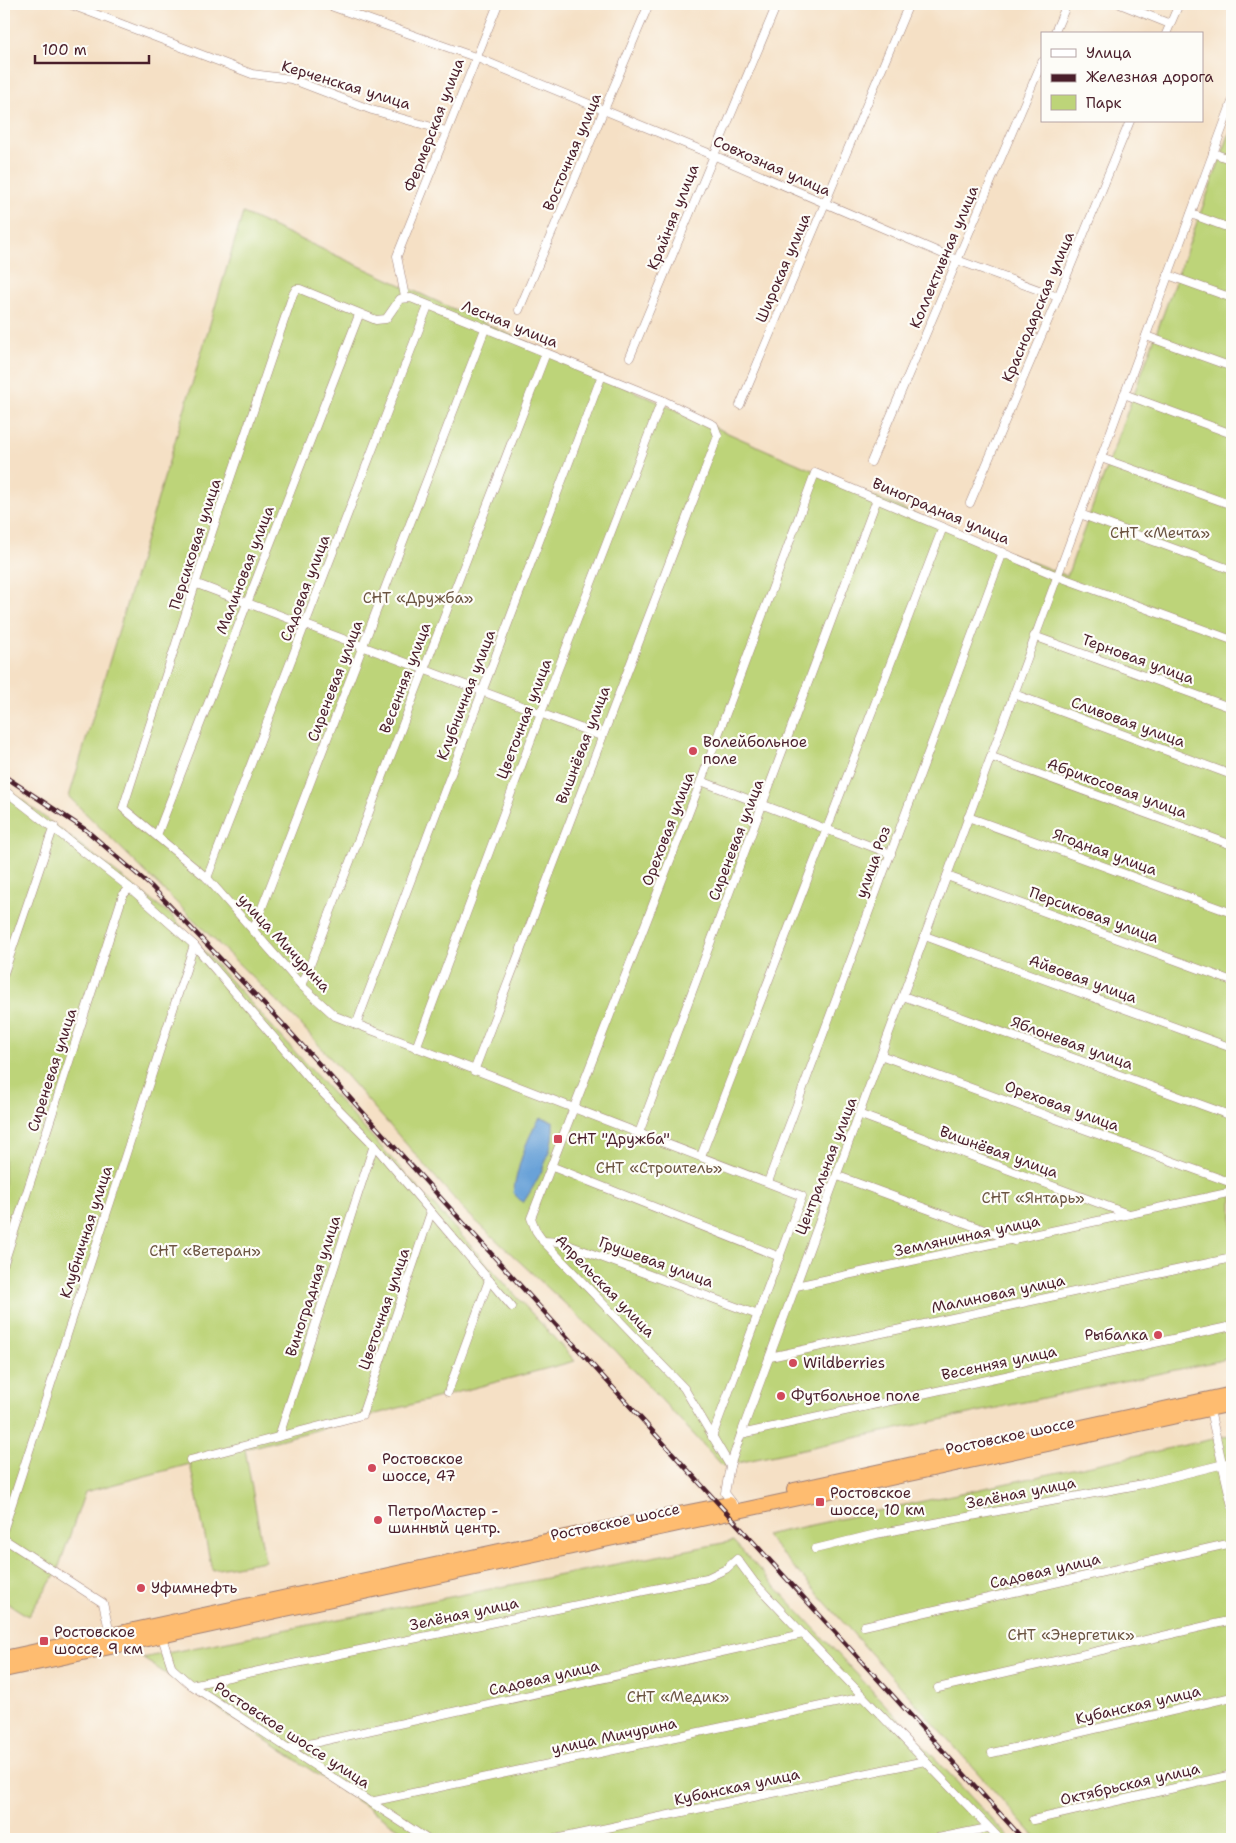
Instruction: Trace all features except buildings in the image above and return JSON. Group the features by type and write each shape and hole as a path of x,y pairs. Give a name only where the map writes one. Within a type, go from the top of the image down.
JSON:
{"highway":[{"name":"Ростовское шоссе","path":"4,1658 160,1631 1208,1404 1232,1394"},
{"name":"Ростовское шоссе","path":"1208,1404 1232,1404"},
{"name":"Ростовское шоссе","path":"4,1670 111,1641"}],"street":[{"name":"Керченская улица","path":"69,4 252,74 290,79 372,110 446,131"},
{"name":"Совхозная улица","path":"325,4 475,57 713,155 957,260 1058,297"},
{"name":"Фермерская улица","path":"405,297 397,256 475,57 498,4"},
{"name":"Восточная улица","path":"519,310 649,4"},
{"name":"Крайняя улица","path":"630,358 776,4"},
{"name":"Широкая улица","path":"740,405 909,4"},
{"path":"1055,32 1067,4"},
{"path":"1120,4 1170,24"},
{"path":"1167,32 1179,4"},
{"name":"Коллективная улица","path":"871,462 1041,64"},
{"name":"Центральная улица","path":"735,1507 725,1493 730,1466 741,1434 883,1056 1034,636 1232,102"},
{"name":"Краснодарская улица","path":"970,503 1058,297 1130,122"},
{"path":"1213,153 1232,160"},
{"path":"1191,214 1232,229"},
{"path":"1168,275 1232,298"},
{"name":"Персиковая улица","path":"124,808 197,584 212,532 293,294 296,289 300,289 360,315"},
{"path":"360,315 376,320 386,319 400,299 405,297"},
{"name":"Лесная улица","path":"405,297 662,400 714,425 718,430"},
{"name":"Садовая улица","path":"207,878 428,306"},
{"name":"Малиновая улица","path":"157,835 360,315"},
{"name":"Сиреневая улица","path":"253,931 485,329"},
{"path":"1146,336 1232,367"},
{"name":"Весенняя улица","path":"302,986 546,353"},
{"name":"Клубничная улица","path":"356,1025 602,375"},
{"path":"1124,394 1232,434"},
{"name":"Цветочная улица","path":"416,1048 541,713 662,400"},
{"name":"Вишнёвая улица","path":"474,1071 601,736 718,436 718,430"},
{"path":"1101,458 1232,505"},
{"name":"Виноградная улица","path":"815,473 1057,576"},
{"name":"Ореховая улица","path":"575,1109 815,473"},
{"name":"Сиреневая улица","path":"640,1133 877,500"},
{"path":"1080,514 1232,570"},
{"path":"701,1156 943,527"},
{"name":"улица Роз","path":"768,1182 1003,552"},
{"path":"1057,576 1232,640"},
{"path":"197,584 483,690 601,736"},
{"name":"Терновая улица","path":"1034,636 1232,708"},
{"name":"Сливовая улица","path":"1014,694 1232,775"},
{"name":"Абрикосовая улица","path":"992,757 1232,844"},
{"path":"700,781 891,854"},
{"path":"4,790 54,826 130,888 194,945 314,1084 374,1145 512,1307"},
{"name":"улица Мичурина","path":"124,808 207,878 302,986 335,1016 802,1196 780,1257"},
{"name":"Ягодная улица","path":"968,817 1232,913"},
{"path":"4,973 54,826"},
{"name":"Персиковая улица","path":"947,876 1232,981"},
{"name":"Сиреневая улица","path":"4,1263 123,895 130,888"},
{"name":"Айвовая улица","path":"925,936 1232,1048"},
{"name":"Клубничная улица","path":"4,1528 194,945"},
{"name":"Яблоневая улица","path":"903,996 1232,1116"},
{"name":"Ореховая улица","path":"883,1056 1232,1182"},
{"name":"Апрельская улица","path":"575,1109 532,1218 536,1231 543,1241 684,1388 730,1466"},
{"name":"Вишнёвая улица","path":"861,1115 1128,1214"},
{"name":"Виноградная улица","path":"279,1436 374,1145"},
{"path":"553,1167 780,1257 712,1437"},
{"path":"838,1176 1014,1241"},
{"name":"Земляничная улица","path":"796,1286 1014,1241 1232,1192"},
{"name":"Цветочная улица","path":"279,1436 362,1415 431,1212"},
{"name":"Грушевая улица","path":"543,1241 560,1242 758,1315"},
{"name":"Малиновая улица","path":"770,1357 1232,1258"},
{"path":"448,1392 489,1280"},
{"name":"Весенняя улица","path":"741,1434 1232,1326"},
{"path":"1208,1404 1232,1506"},
{"path":"190,1460 279,1436"},
{"name":"Зелёная улица","path":"815,1549 876,1534 1143,1484 1232,1462"},
{"path":"4,1539 103,1603 111,1641"},
{"name":"Садовая улица","path":"864,1626 1232,1543"},
{"name":"Зелёная улица","path":"191,1685 707,1578 726,1569 737,1559 754,1582 803,1634"},
{"path":"938,1688 1232,1620"},
{"name":"Ростовское шоссе улица","path":"160,1631 172,1668 191,1685 291,1748 427,1839"},
{"path":"803,1634 1000,1839"},
{"name":"Садовая улица","path":"291,1748 803,1634"},
{"name":"улица Мичурина","path":"370,1802 863,1697"},
{"name":"Кубанская улица","path":"992,1753 1232,1697"},
{"name":"Кубанская улица","path":"555,1839 925,1761"},
{"name":"Октябрьская улица","path":"1033,1820 1232,1775"},
{"path":"933,1839 988,1828"}],"green space":[{"path":"1232,127 1232,1358 723,1466 615,1350 466,1212 303,1027 69,797 243,213 756,446 1067,576"},
{"name":"СНТ «Ветеран»","path":"4,786 171,915 575,1361 245,1449 265,1561 212,1570 190,1464 85,1492 57,1572 28,1616 4,1601"},
{"name":"СНТ «Энергетик»","path":"1232,1435 1232,1839 1037,1839 765,1535"},
{"name":"СНТ «Медик»","path":"733,1541 1010,1839 415,1839 142,1658"}],"water":[{"path":"540,1118 553,1121 549,1153 535,1184 523,1203 513,1193 517,1173 530,1135"}],"railway":[{"path":"4,776 86,830 152,887 280,1021 1023,1839"}],"place":[{"name":"Волейбольное поле","path":"693,751"},
{"name":"СНТ \"Дружба\"","path":"558,1139"},
{"name":"Рыбалка","path":"1158,1335"},
{"name":"Wildberries","path":"793,1363"},
{"name":"Футбольное поле","path":"781,1396"},
{"name":"Ростовское шоссе, 47","path":"372,1468"},
{"name":"Ростовское шоссе, 10 км","path":"820,1502"},
{"name":"ПетроМастер - шинный центр.","path":"378,1520"},
{"name":"Уфимнефть","path":"141,1588"},
{"name":"Ростовское шоссе, 9 км","path":"44,1641"}],"park label":[{"name":"СНТ «Мечта»","path":"1160,533"},
{"name":"СНТ «Дружба»","path":"418,598"},
{"name":"СНТ «Строитель»","path":"659,1168"},
{"name":"СНТ «Янтарь»","path":"1033,1198"}]}
